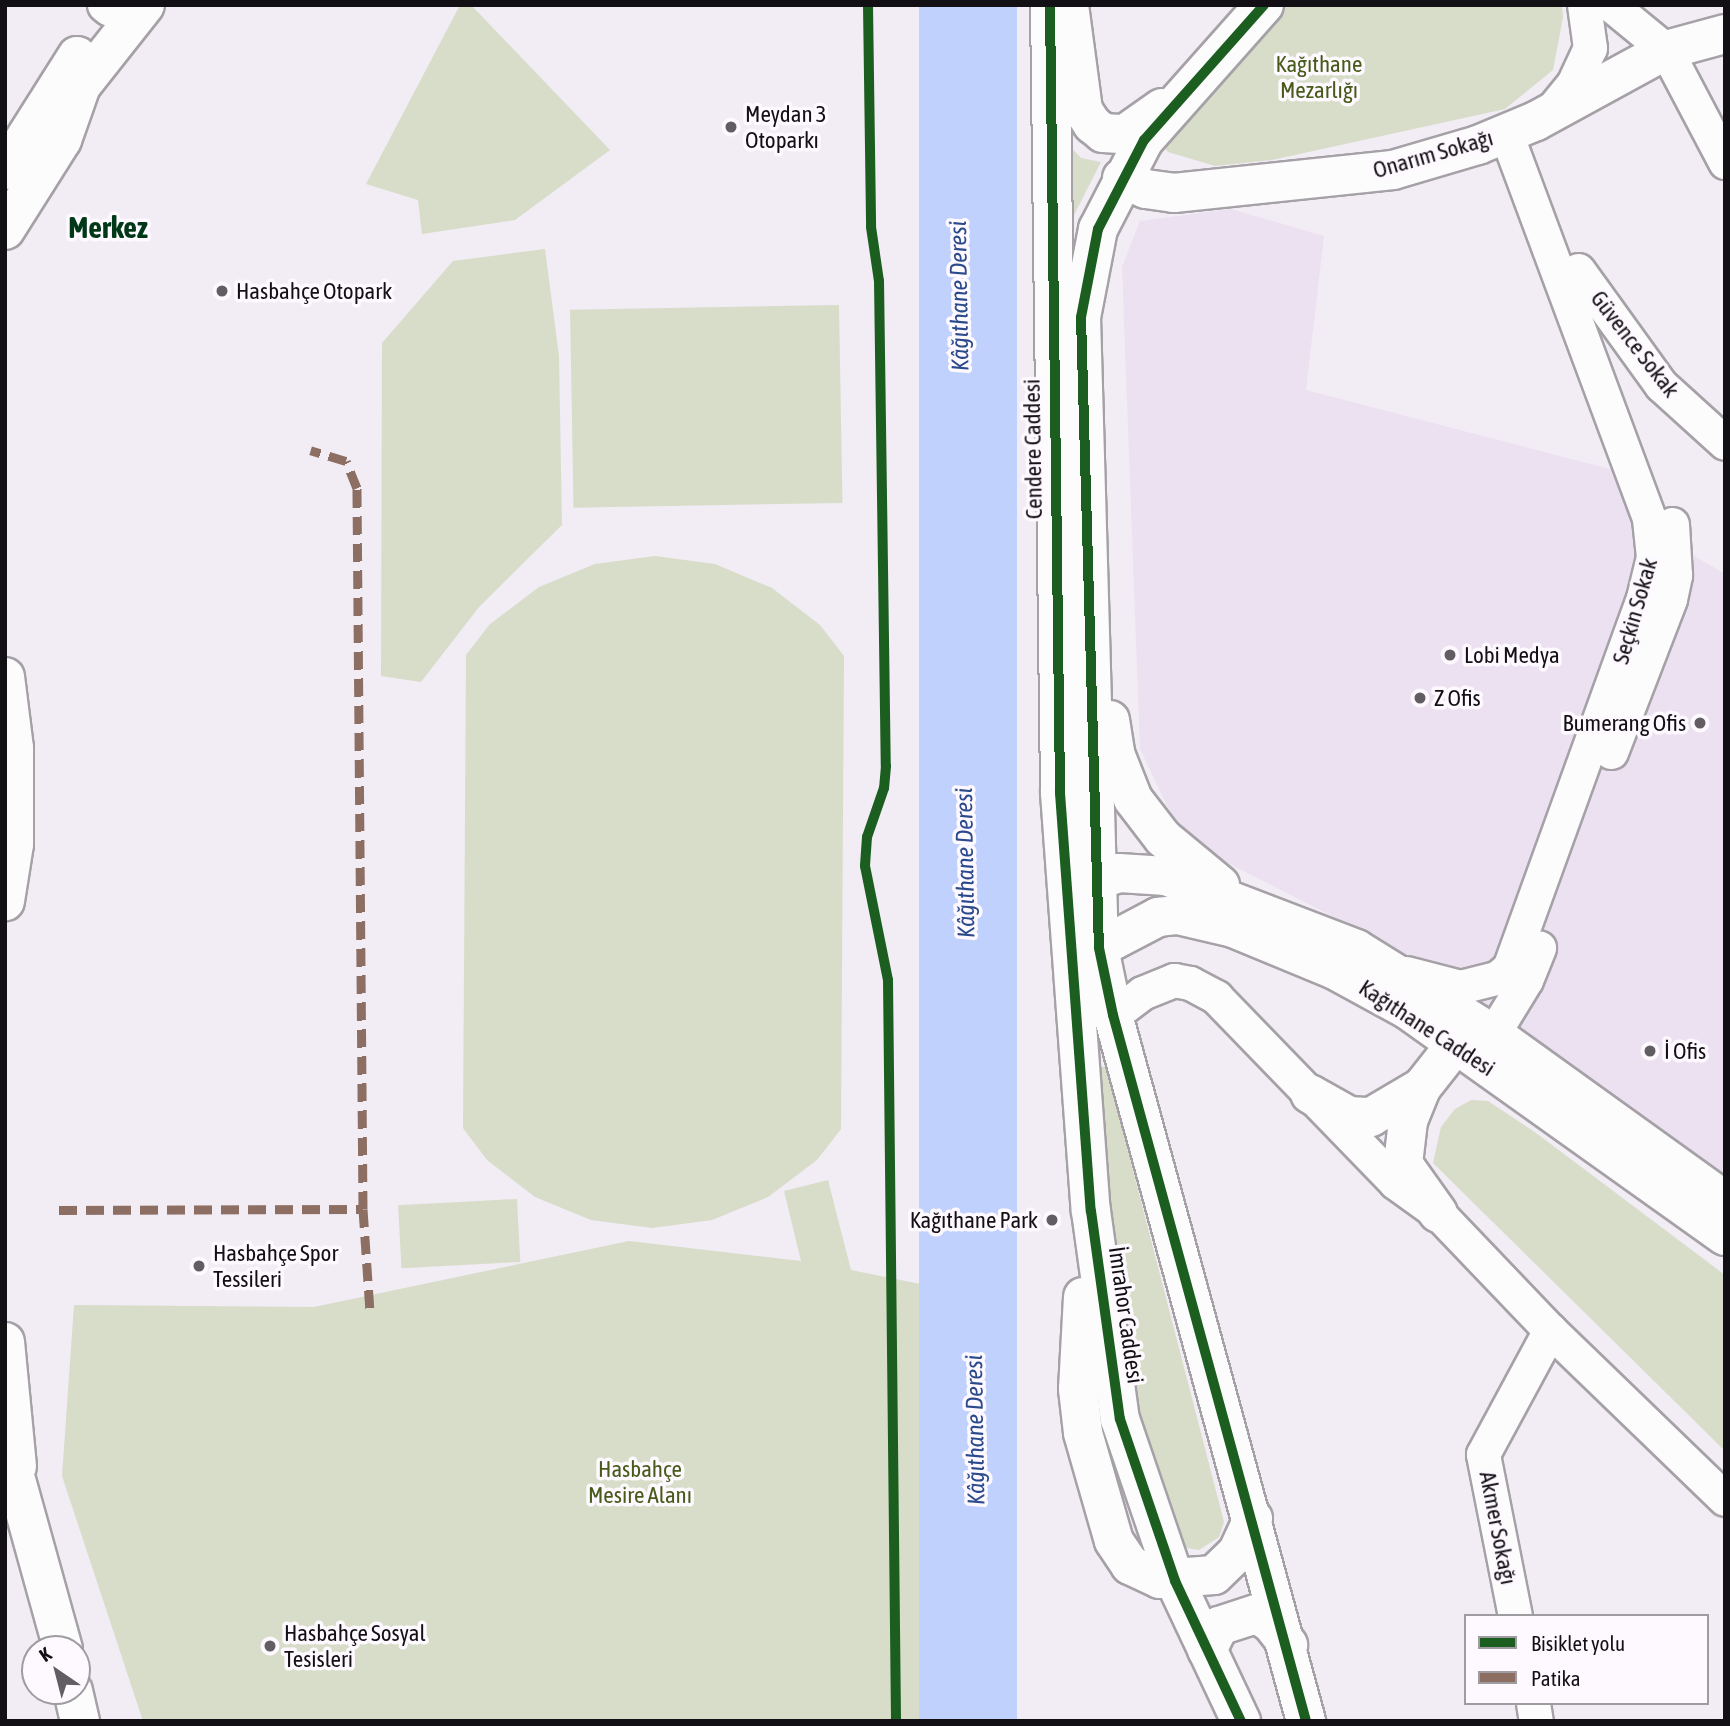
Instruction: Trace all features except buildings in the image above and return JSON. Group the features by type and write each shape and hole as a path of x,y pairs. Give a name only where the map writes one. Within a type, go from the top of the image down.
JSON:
{"main road":[{"name":"Cendere Caddesi","path":"1050,5 1079,886 1099,948"},
{"path":"1069,5 1083,110 1103,133 1125,134 1143,126 1188,86 1264,5"},
{"path":"5,170 30,125 117,6"},
{"path":"5,230 62,140 80,86 117,6"},
{"name":"Onarım Sokağı","path":"1122,178 1146,190 1174,193 1232,190 1393,170 1525,125 1666,50 1725,34"},
{"name":"Cendere Caddesi","path":"1079,886 1092,653 1081,317 1091,251 1122,178 1144,140 1188,86"},
{"path":"1092,653 1108,697 1115,755 1133,799 1183,856 1254,906"},
{"path":"5,677 14,748 5,901"},
{"name":"Kağıthane Caddesi","path":"1079,886 1146,872 1254,906 1356,949 1493,1034 1725,1201"},
{"path":"1079,886 1091,1211 1078,1389 1083,1433 1114,1541 1130,1565 1144,1574 1175,1581 1214,1575 1226,1567 1241,1547 1253,1518"},
{"name":"Kağıthane Caddesi","path":"1099,948 1158,917 1199,918 1335,970 1408,1010 1725,1236"},
{"path":"1099,948 1113,1015 1288,1645 1306,1721"},
{"path":"1438,1213 1404,1164 1408,1121 1422,1087 1456,1044 1493,1034"},
{"path":"1310,1094 1349,1116 1371,1118 1422,1087"},
{"path":"5,1342 17,1475"},
{"path":"5,1440 17,1475 59,1635"},
{"path":"1175,1581 1241,1721"},
{"path":"1207,1650 1220,1626 1257,1614 1288,1645"}],"street":[{"path":"1525,125 1573,85 1590,48 1584,5"},
{"path":"1611,5 1666,50 1725,162"},
{"name":"Seçkin Sokak","path":"1493,1034 1526,981 1675,575 1673,528 1662,489 1525,125"},
{"name":"Seçkin Sokak","path":"1388,969 1460,986 1497,978 1509,968 1639,611 1653,557 1649,517 1525,125"},
{"name":"Güvence Sokak","path":"1578,270 1661,385 1725,443"},
{"path":"1113,1015 1160,983 1190,983 1216,997 1395,1182 1438,1213 1550,1330 1724,1500"},
{"name":"Akmer Sokağı","path":"1515,1614 1483,1454 1550,1330"}],"shaded area":[{"path":"1231,209 1324,236 1306,390 1633,475 1696,557 1725,574 1725,1178 1477,1001 1332,916 1184,841 1140,749 1122,267 1140,221"}],"green space":[{"path":"460,5 471,5 610,150 515,220 422,234 418,200 366,184"},
{"name":"Kağıthane Mezarlığı","path":"1287,5 1562,5 1563,17 1553,70 1505,109 1272,160 1215,166 1168,152 1160,142"},
{"path":"1067,143 1081,158 1101,162 1070,223"},
{"path":"545,249 559,356 562,525 479,607 421,682 381,676 382,343 453,261"},
{"path":"839,305 842,503 573,508 570,310"},
{"path":"655,556 715,564 772,588 820,625 844,656 841,1129 817,1160 768,1197 712,1220 652,1228 591,1220 535,1197 487,1160 463,1128 466,655 490,624 539,587 595,564"},
{"path":"1106,1066 1224,1522 1219,1537 1199,1550 1181,1547 1139,1419 1111,1218 1099,1068"},
{"path":"1471,1100 1488,1101 1536,1133 1725,1275 1725,1451 1433,1163 1441,1127 1455,1109"},
{"name":"Hasbahçe Mesire Alanı","path":"828,1180 851,1270 935,1287 940,1721 143,1721 62,1476 74,1305 314,1307 629,1241 801,1261 784,1191"},
{"path":"517,1199 520,1262 401,1268 398,1205"}],"water":[{"name":"Kâğıthane Deresi","path":"919,5 1017,5 1017,1721 919,1721"}],"marked path":[{"path":"59,1210 363,1209 357,488 346,461 311,450"},
{"path":"363,1209 370,1312"}],"cycle path":[{"path":"868,5 871,227 879,281 886,766 884,788 867,837 865,866 888,980 896,1721"},
{"name":"İmrahor Caddesi","path":"1050,5 1060,793 1091,1211 1120,1419 1175,1581 1241,1721"},
{"path":"1264,5 1144,140 1098,229 1081,317 1099,948 1113,1015 1306,1721"}],"place":[{"name":"Meydan 3 Otoparkı","path":"731,127"},
{"name":"Hasbahçe Otopark","path":"222,291"},
{"name":"Lobi Medya","path":"1450,655"},
{"name":"Z Ofis","path":"1420,698"},
{"name":"Bumerang Ofis","path":"1700,723"},
{"name":"İ Ofis","path":"1650,1051"},
{"name":"Kağıthane Park","path":"1052,1220"},
{"name":"Hasbahçe Spor Tessileri","path":"199,1266"},
{"name":"Hasbahçe Sosyal Tesisleri","path":"270,1646"}],"district":[{"name":"Merkez","path":"108,227"}]}
